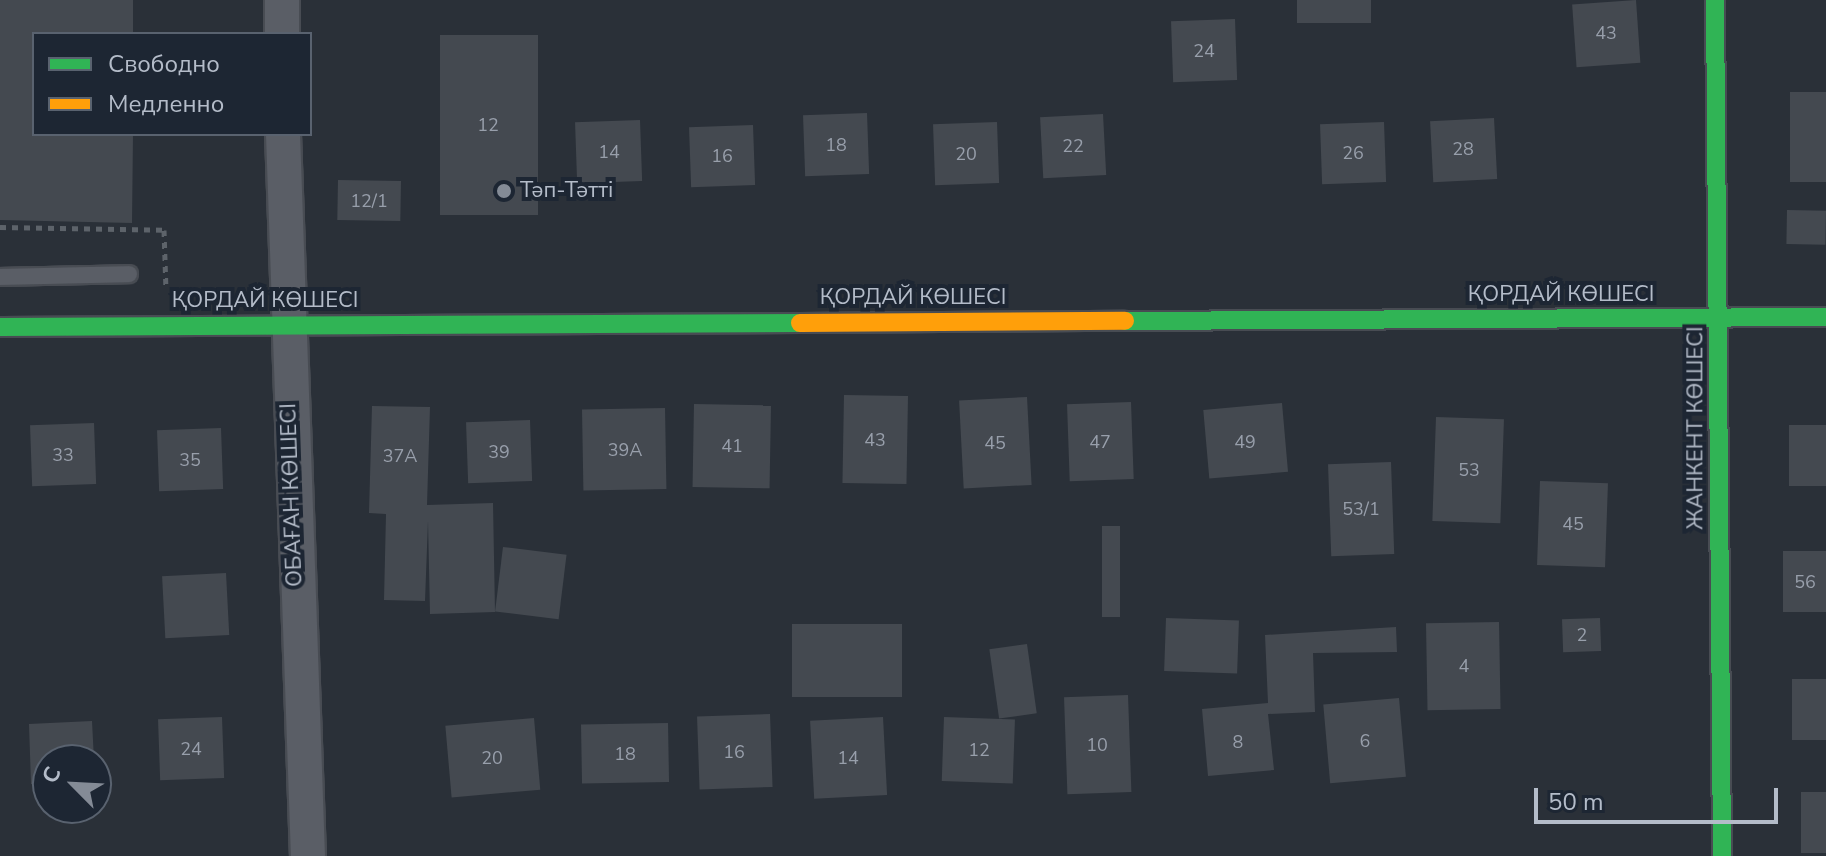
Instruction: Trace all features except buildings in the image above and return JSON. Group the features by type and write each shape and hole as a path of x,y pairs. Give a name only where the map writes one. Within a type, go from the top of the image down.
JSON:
{"street":[{"path":"282,0 282,32"},
{"name":"ЖАНКЕНТ КӨШЕСІ","path":"1715,0 1722,856"},
{"name":"ОБАҒАН КӨШЕСІ","path":"283,136 285,325 308,856"},
{"name":"ҚОРДАЙ КӨШЕСІ","path":"0,327 1826,317"}],"lane":[{"path":"0,277 129,274"}],"traffic: fast":[{"path":"1715,0 1722,856"},
{"path":"1125,321 1826,317"},
{"path":"0,327 800,323"}],"traffic: slow":[{"path":"800,323 1125,321"}],"place":[{"name":"Тәп-Тәтті","path":"504,191"}]}
